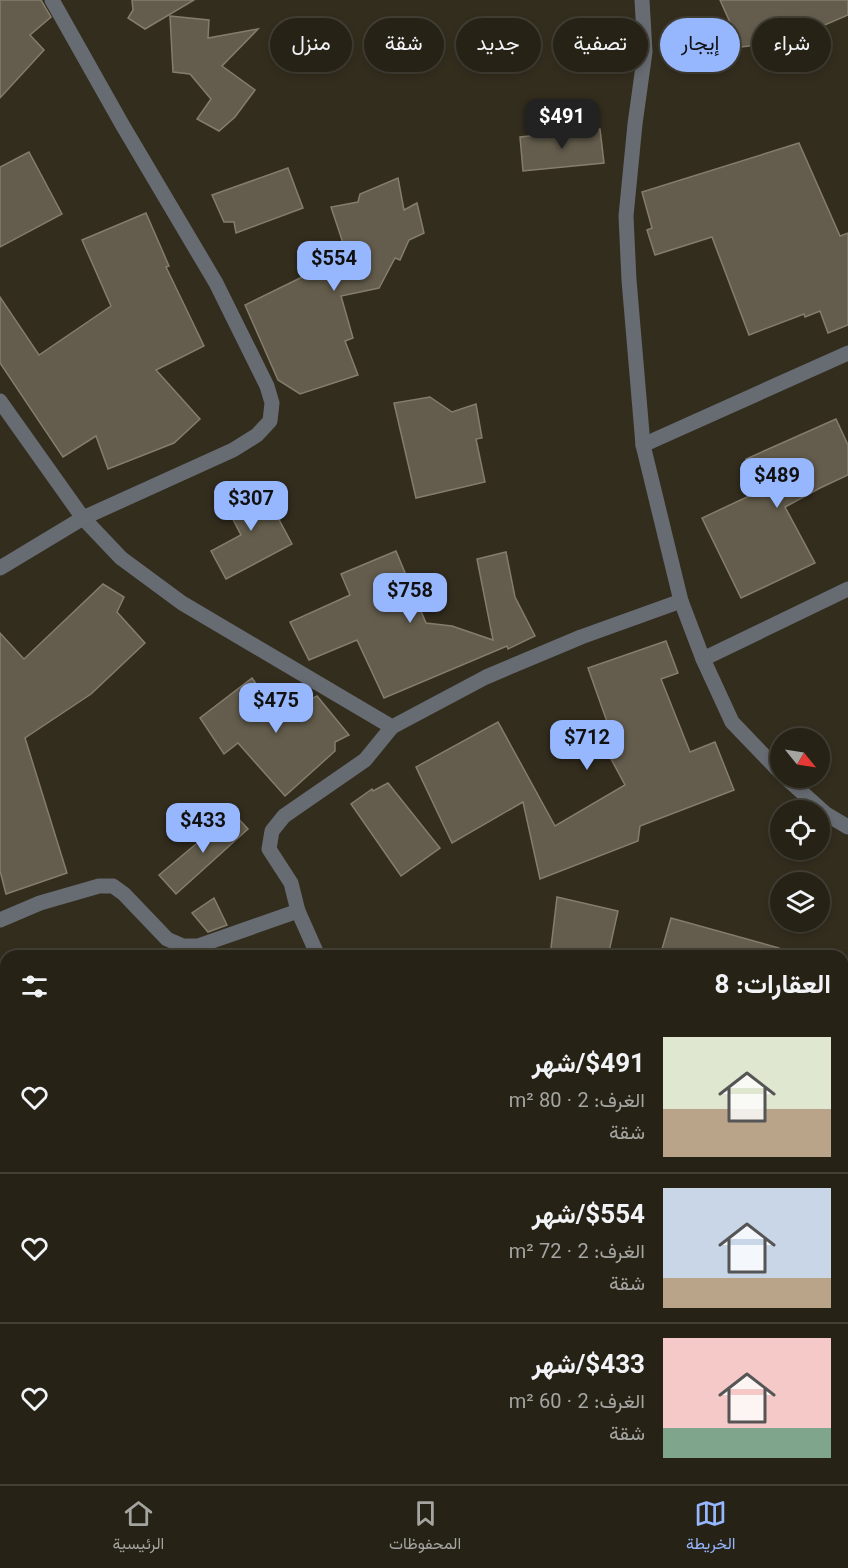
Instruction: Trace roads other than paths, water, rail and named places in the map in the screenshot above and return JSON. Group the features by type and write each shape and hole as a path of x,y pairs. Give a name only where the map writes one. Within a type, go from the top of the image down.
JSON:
{"street":[{"path":"0,568 83,518 233,450 257,435 270,421 272,403 267,386 216,283 52,0"},
{"path":"642,0 645,52 626,216 629,280 644,445 681,602 703,659 732,722 770,762"},
{"path":"644,445 848,353"},
{"path":"0,401 83,518 120,558 182,603 392,727"},
{"path":"703,659 848,589"},
{"path":"315,950 298,911 291,884 269,849 272,831 284,816 365,760 392,727 486,677 581,637 681,602"},
{"path":"797,788 826,814 848,827"},
{"path":"0,920 40,903 99,886 112,886 124,894 166,939 183,946 198,945 298,911"}]}
